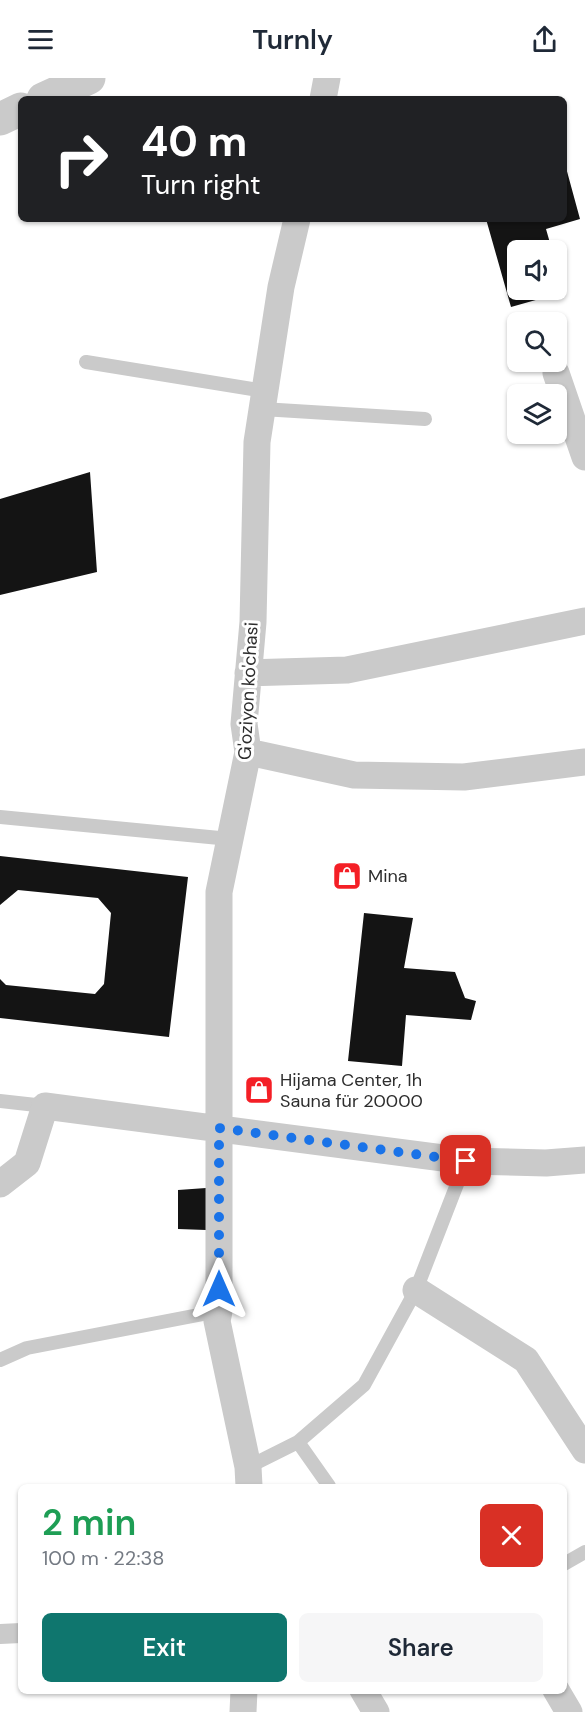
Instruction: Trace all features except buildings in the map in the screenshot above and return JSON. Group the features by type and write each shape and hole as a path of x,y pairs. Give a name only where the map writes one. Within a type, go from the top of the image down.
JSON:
{"street":[{"path":"50,96 89,78"},
{"path":"324,96 327,78"},
{"path":"0,119 18,111"},
{"name":"G'oziyon ko'chasi","path":"249,1477 217,1321 219,1311 219,892 248,752 244,724 253,622 257,442 281,287 296,222"},
{"path":"556,373 585,457"},
{"path":"248,673 347,670 585,621"},
{"path":"248,752 354,775 464,777 585,762"},
{"path":"0,1184 27,1162 45,1106 466,1161 546,1163 585,1160"},
{"path":"416,1290 526,1360 585,1450"},
{"path":"0,1634 18,1633"},
{"path":"243,1712 244,1694"},
{"path":"365,1694 376,1712"},
{"path":"558,1694 569,1712"}],"lane":[{"path":"86,362 263,400 425,419"},
{"path":"0,817 230,839"},
{"path":"0,1101 45,1106"},
{"path":"249,1477 298,1442 364,1385 416,1290 466,1161"},
{"path":"0,1360 27,1348 219,1311"},
{"path":"298,1442 328,1484"},
{"path":"567,1562 585,1552"}],"place":[{"name":"Mina","path":"347,876"},
{"name":"Hijama Center, 1h Sauna für 20000","path":"259,1090"}],"route":[{"path":"219,1289 219,1128 466,1161"}]}
